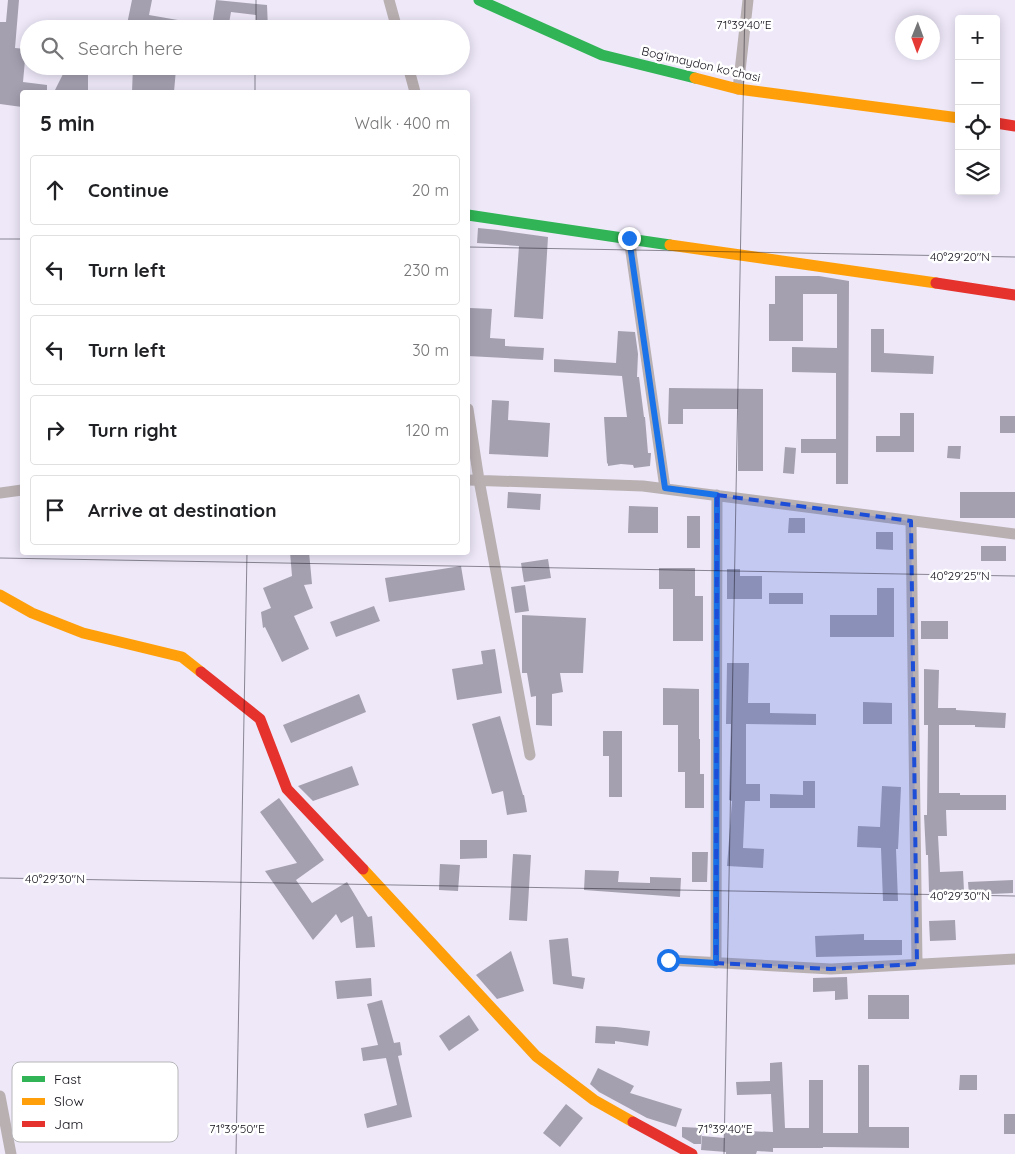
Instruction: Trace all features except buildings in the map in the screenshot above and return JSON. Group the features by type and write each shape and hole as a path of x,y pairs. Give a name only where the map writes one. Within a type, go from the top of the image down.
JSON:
{"street":[{"path":"389,0 395,20"},
{"name":"Bogʻimaydon koʻchasi","path":"479,0 602,55 738,89 955,117"},
{"path":"738,89 748,0"},
{"path":"410,75 414,90"},
{"path":"1000,124 1015,126"},
{"path":"470,215 1015,295"},
{"path":"629,238 665,488"},
{"path":"470,437 473,480 530,755"},
{"path":"473,480 665,488 1015,534"},
{"path":"0,493 20,490"},
{"path":"716,963 717,495"},
{"path":"911,521 917,964"},
{"path":"0,595 32,613 83,633 182,657 260,719 287,789 374,880 536,1056 594,1100 692,1154"},
{"path":"668,960 831,969 1015,959"},
{"path":"0,1096 11,1154"}],"highlighted area":[{"path":"717,495 911,521 917,964 831,969 716,963"}],"traffic: fast":[{"path":"479,0 602,55 695,78"},
{"path":"470,215 670,245"}],"traffic: slow":[{"path":"695,78 738,89 955,117"},
{"path":"670,245 936,283"},
{"path":"0,595 32,613 83,633 182,657 201,672"},
{"path":"363,869 536,1056 594,1100 633,1122"}],"traffic: jam":[{"path":"1000,124 1015,126"},
{"path":"936,283 1015,295"},
{"path":"201,672 260,719 287,789 363,869"},
{"path":"633,1122 692,1154"}],"route":[{"path":"629,238 665,488 717,495 716,963 668,960"}]}
